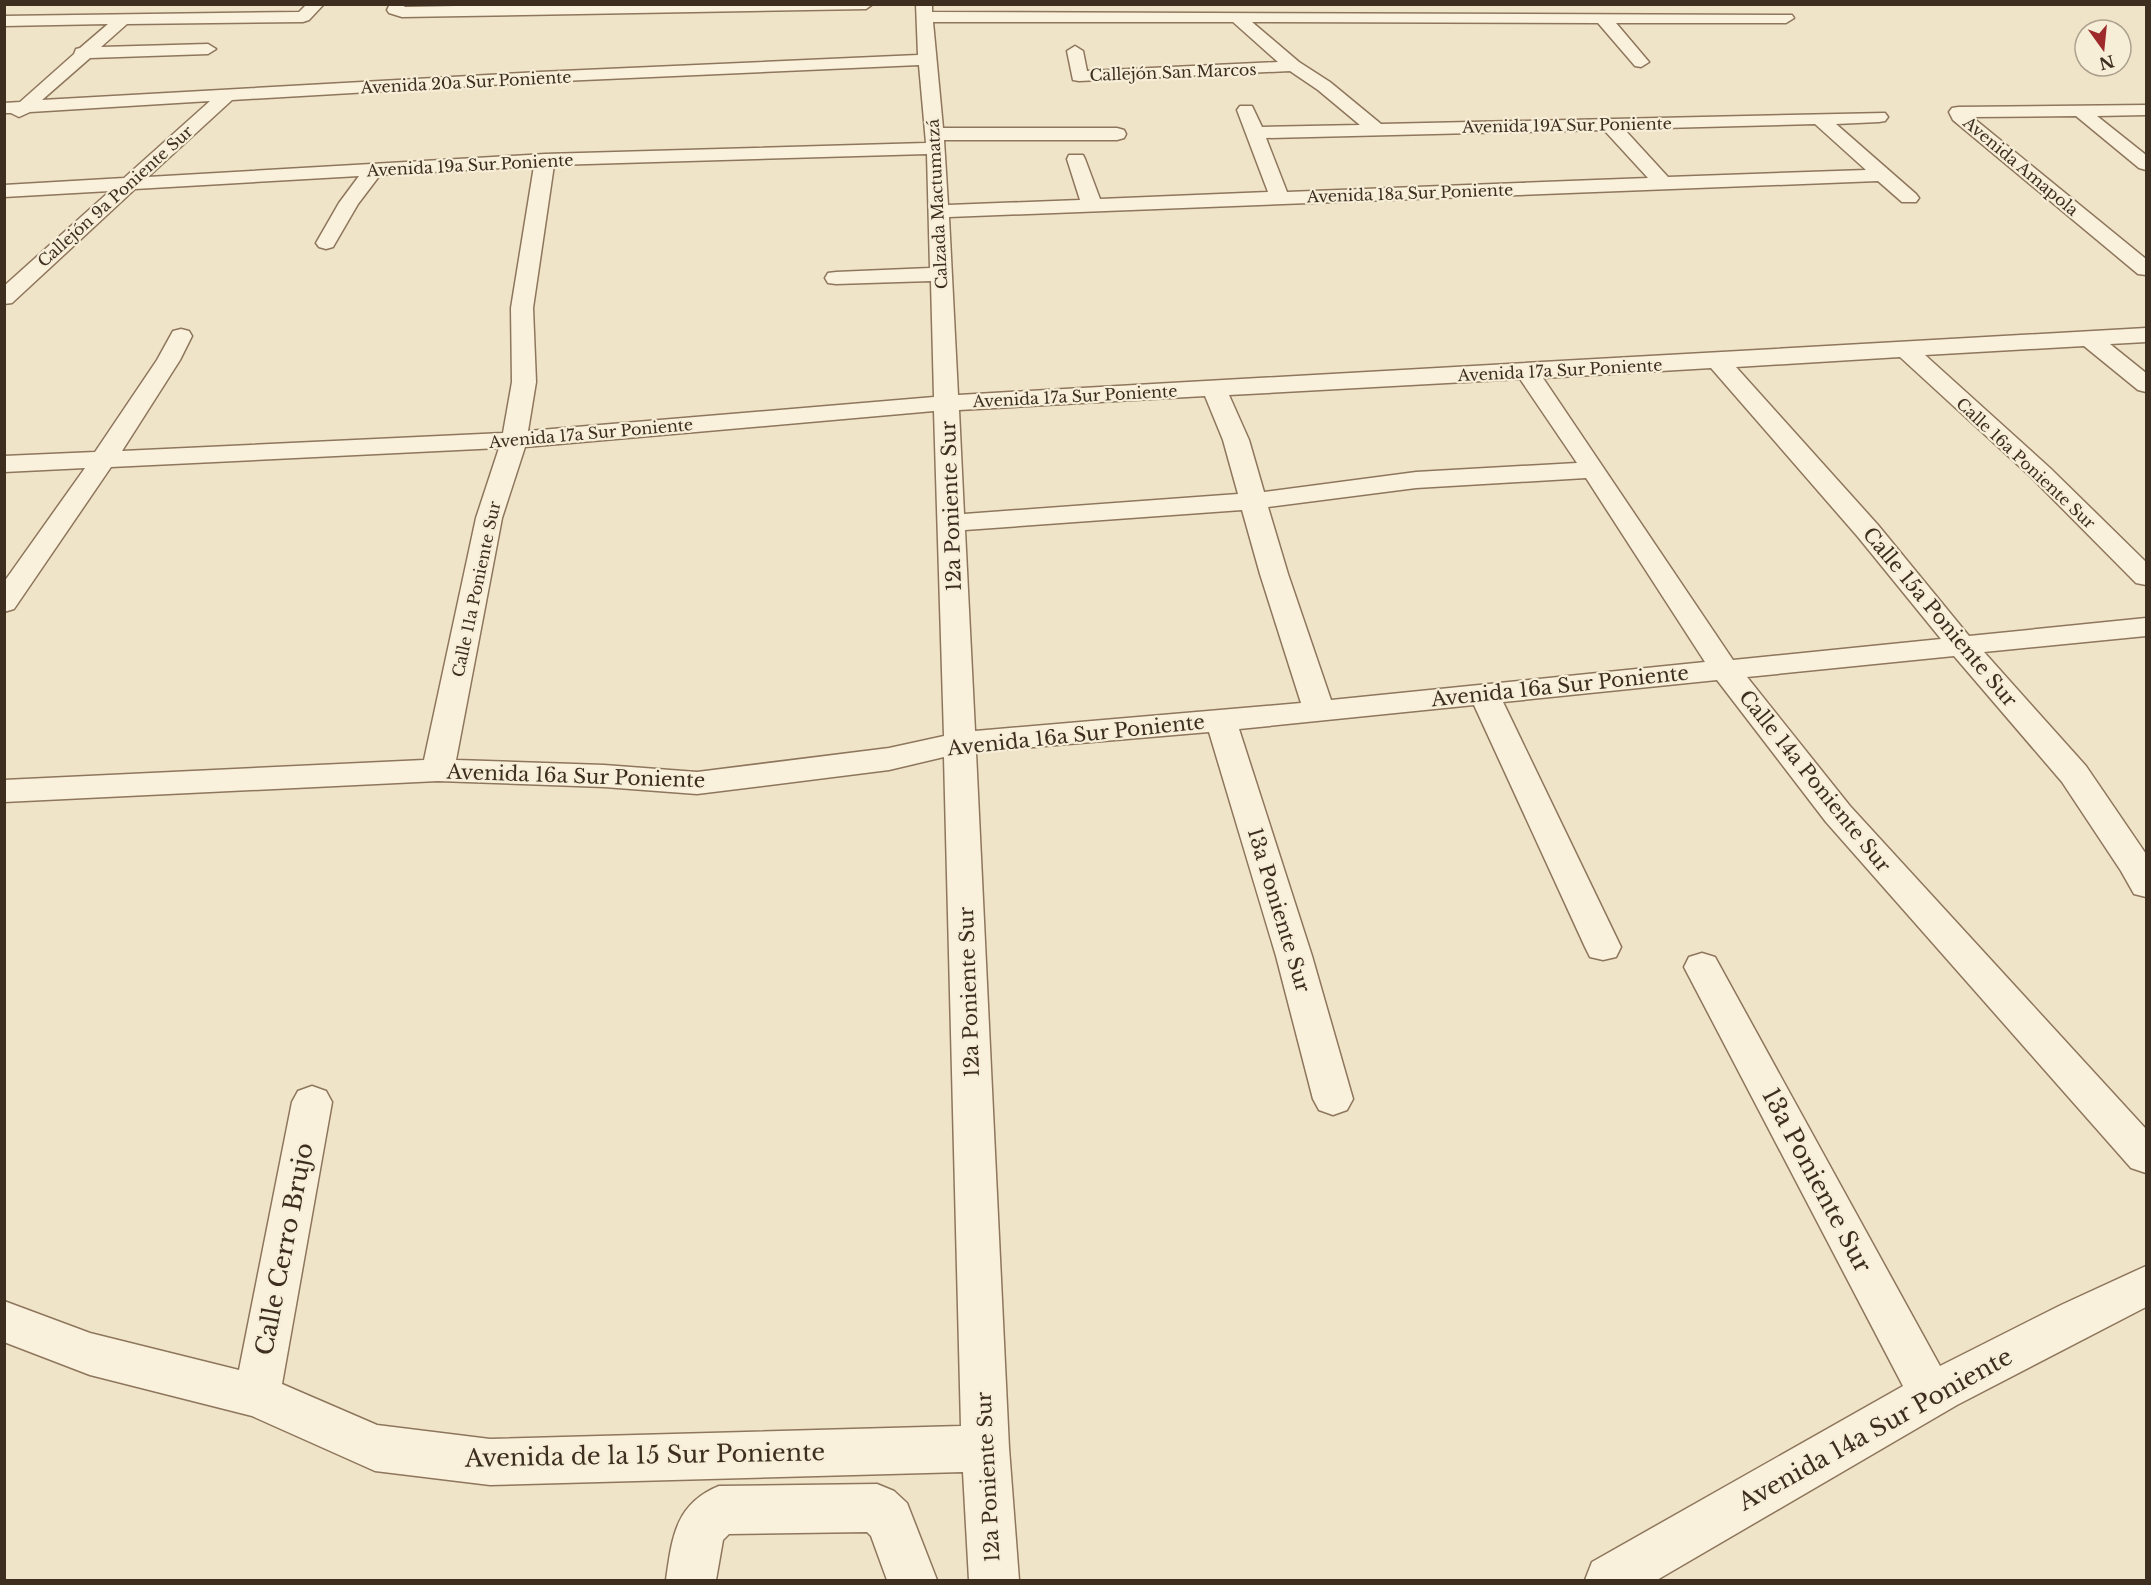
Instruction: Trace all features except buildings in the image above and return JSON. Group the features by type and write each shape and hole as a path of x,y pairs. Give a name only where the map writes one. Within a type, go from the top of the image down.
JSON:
{"street":[{"path":"76,20 95,4"},
{"path":"193,18 207,4"},
{"path":"4,21 303,17 317,4"},
{"path":"396,6 395,10 402,12 866,4"},
{"path":"925,11 1237,17 1786,18"},
{"name":"Calzada Mactumatzá","path":"925,11 935,141 947,403"},
{"path":"1100,15 1100,34"},
{"path":"1237,17 1293,66 1324,86 1377,130"},
{"path":"1603,18 1641,62"},
{"path":"4,125 82,53 122,20"},
{"path":"82,53 208,49"},
{"name":"Callejón San Marcos","path":"1076,51 1079,76 1226,71 1293,66"},
{"name":"Avenida 20a Sur Poniente","path":"4,108 551,77 928,60"},
{"path":"166,99 183,82"},
{"name":"Callejón 9a Poniente Sur","path":"4,298 227,95"},
{"path":"1246,110 1280,198"},
{"path":"2079,110 2146,164"},
{"name":"Avenida Amapola","path":"2146,110 1958,112 2146,269"},
{"name":"Avenida 19A Sur Poniente","path":"1255,133 1880,117"},
{"path":"1820,119 1909,198"},
{"path":"1609,124 1663,183"},
{"name":"Avenida 19a Sur Poniente","path":"4,191 545,160 1117,134"},
{"path":"1076,159 1092,205"},
{"name":"Calle 11a Poniente Sur","path":"438,770 489,518 514,440 524,382 522,308 545,160"},
{"path":"326,243 349,203 374,170"},
{"name":"Avenida 18a Sur Poniente","path":"938,212 1883,175"},
{"path":"2108,238 2137,238"},
{"path":"836,278 941,274"},
{"name":"Avenida 17a Sur Poniente","path":"4,464 514,440 947,403 1527,372 2146,335"},
{"path":"4,603 105,460 153,381 176,350 181,336"},
{"path":"2090,339 2146,385"},
{"name":"Calle 16a Poniente Sur","path":"1906,350 1970,411 2041,473 2146,577"},
{"name":"Calle 15a Poniente Sur","path":"1717,360 1868,531 1962,646 2074,774 2138,867 2146,885"},
{"name":"Calle 14a Poniente Sur","path":"1527,372 1725,670 1838,814 2146,1156"},
{"path":"1214,389 1236,440 1274,574 1319,711"},
{"name":"12a Poniente Sur","path":"947,403 985,1448 994,1581"},
{"path":"951,523 1255,501 1416,480 1594,470"},
{"name":"Avenida 16a Sur Poniente","path":"4,791 438,770 604,776 697,783 889,759 960,743 1221,721 2146,627"},
{"path":"1484,694 1604,947"},
{"name":"13a Poniente Sur","path":"1221,721 1294,956 1333,1100"},
{"name":"13a Poniente Sur","path":"1702,967 1931,1394"},
{"name":"Calle Cerro Brujo","path":"257,1396 312,1102"},
{"name":"Avenida 14a Sur Poniente","path":"1610,1581 1931,1394 2064,1324 2146,1286"},
{"name":"Avenida de la 15 Sur Poniente","path":"4,1321 90,1354 257,1396 375,1448 490,1462 985,1448"},
{"path":"691,1581 701,1528 719,1510 877,1508 890,1520 912,1581"}]}
